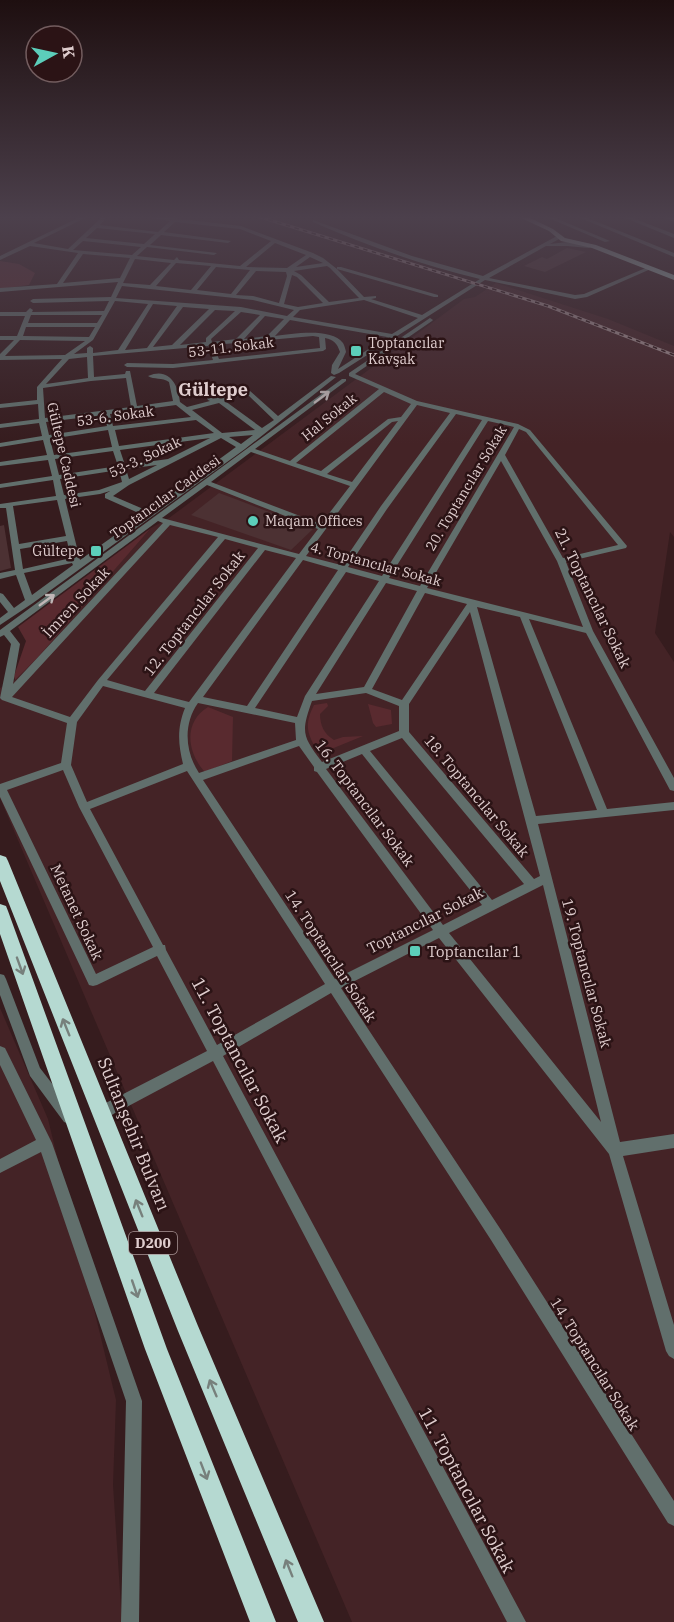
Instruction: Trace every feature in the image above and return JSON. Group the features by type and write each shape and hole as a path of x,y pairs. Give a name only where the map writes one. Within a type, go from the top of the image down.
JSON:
{"highway":[{"name":"Sultanşehir Bulvarı","path":"0,861 189,1331 311,1622"},
{"name":"D200","path":"0,911 156,1349 263,1622"}],"street":[{"path":"0,358 19,338 35,293"},
{"name":"Gültepe Caddesi","path":"76,563 42,420 39,402 40,387 67,357 91,339 116,293"},
{"path":"207,293 253,298 298,309 374,297"},
{"path":"232,296 235,293"},
{"path":"281,304 285,293"},
{"path":"316,293 327,304"},
{"path":"357,293 363,299 425,315"},
{"path":"369,293 374,297 425,315"},
{"path":"425,293 436,296"},
{"name":"Toptancılar Caddesi","path":"2,629 13,613 76,563 242,447 356,358 425,315 467,293"},
{"path":"550,293 575,297 593,293"},
{"name":"Toptancılar Caddesi","path":"2,629 163,521 251,450 464,294"},
{"path":"217,362 208,339 253,298"},
{"path":"33,301 113,299 240,310 391,336"},
{"path":"134,407 123,352 151,303"},
{"path":"148,350 181,305"},
{"path":"174,347 213,308"},
{"path":"269,338 298,309"},
{"path":"0,314 106,313"},
{"path":"238,341 264,314"},
{"path":"25,325 99,325"},
{"path":"0,358 67,357 269,338 322,335 337,338 343,348 334,374 348,377 415,403 518,426 528,431 623,546 561,561"},
{"name":"53-11. Sokak","path":"127,365 173,366 323,348 322,335"},
{"path":"0,338 91,339 89,355 91,379"},
{"path":"356,358 357,364 367,364 382,390"},
{"path":"40,387 129,376"},
{"path":"151,376 164,376 170,379 175,389 177,403"},
{"path":"202,385 210,399 220,400 262,432"},
{"name":"Hal Sokak","path":"291,464 382,390"},
{"path":"186,410 248,392 278,420"},
{"path":"0,406 39,402"},
{"path":"0,426 177,403 220,435 242,447"},
{"name":"14. Toptancılar Sokak","path":"415,403 353,485 302,559 193,702 181,728 189,766 496,1235 674,1517"},
{"path":"106,411 126,483 108,496 148,514"},
{"path":"249,710 384,508 454,412"},
{"name":"53-6. Sokak","path":"0,445 110,428 198,418"},
{"name":"14. Toptancılar Sokak","path":"322,474 390,420 403,419"},
{"name":"16. Toptancılar Sokak","path":"486,419 308,698 300,721 301,741 318,768 441,930 615,1150"},
{"name":"20. Toptancılar Sokak","path":"368,690 422,590 518,426"},
{"name":"53-3. Sokak","path":"4,505 62,499 100,492 126,483 175,460 220,435 262,432"},
{"path":"0,464 220,435"},
{"path":"251,450 353,485"},
{"name":"21. Toptancılar Sokak","path":"501,455 561,561 589,631 674,787"},
{"path":"0,486 122,466 175,460"},
{"path":"208,483 323,528"},
{"path":"4,505 20,571 30,601"},
{"name":"4. Toptancılar Sokak","path":"163,521 472,603 589,631"},
{"name":"İmren Sokak","path":"5,698 163,521"},
{"path":"1,788 66,765 72,721 101,682 223,536"},
{"path":"16,547 70,538"},
{"name":"12. Toptancılar Sokak","path":"147,695 262,548"},
{"path":"0,576 76,563"},
{"path":"0,596 13,613"},
{"path":"308,698 368,690 404,705 472,603"},
{"name":"19. Toptancılar Sokak","path":"472,603 532,821 615,1150 674,1351"},
{"path":"523,615 603,812"},
{"path":"2,629 16,644 5,698 72,721"},
{"path":"101,682 147,695 249,710 300,721"},
{"name":"18. Toptancılar Sokak","path":"404,705 404,733 532,885"},
{"path":"318,768 404,733"},
{"path":"197,778 301,741"},
{"path":"364,750 490,906"},
{"name":"11. Toptancılar Sokak","path":"66,765 84,807 517,1622"},
{"path":"84,807 189,766"},
{"name":"Metanet Sokak","path":"1,788 93,981 161,949"},
{"path":"532,821 674,806"},
{"name":"Toptancılar Sokak","path":"101,1113 216,1053 332,986 545,879"},
{"path":"0,979 35,1072 81,1134"},
{"path":"1,1056 45,1143 134,1401 130,1622"},
{"path":"615,1150 674,1141"},
{"path":"0,1166 45,1143"}],"shaded area":[{"path":"481,293 526,293 608,319 674,346 674,537 670,532 655,633 674,662 674,1622 352,1622 0,798 0,688 15,680 151,528 169,518 464,299 475,297"},
{"path":"151,528 38,657 15,680 14,676 26,641 18,627"},
{"path":"327,703 328,706 320,714 322,725 328,735 334,740 363,736 319,754 310,736 308,725 314,705"},
{"path":"368,704 391,710 392,724 376,727"},
{"path":"208,707 233,717 232,761 205,772 194,756 190,738 194,721"},
{"path":"0,1008 48,1119 116,1400 113,1485 122,1622 0,1622"}],"building":[{"name":"Maqam Offices","path":"219,493 313,529 291,550 191,515"},
{"path":"4,525 11,568 0,571 0,526"}],"railway":[{"path":"505,293 548,306 674,355"}],"place":[{"name":"Toptancılar Kavşak","path":"356,351"},
{"name":"Maqam Offices","path":"253,521"},
{"name":"Gültepe","path":"96,551"},
{"name":"Toptancılar 1","path":"415,951"}],"district":[{"name":"Gültepe","path":"213,389"}]}
